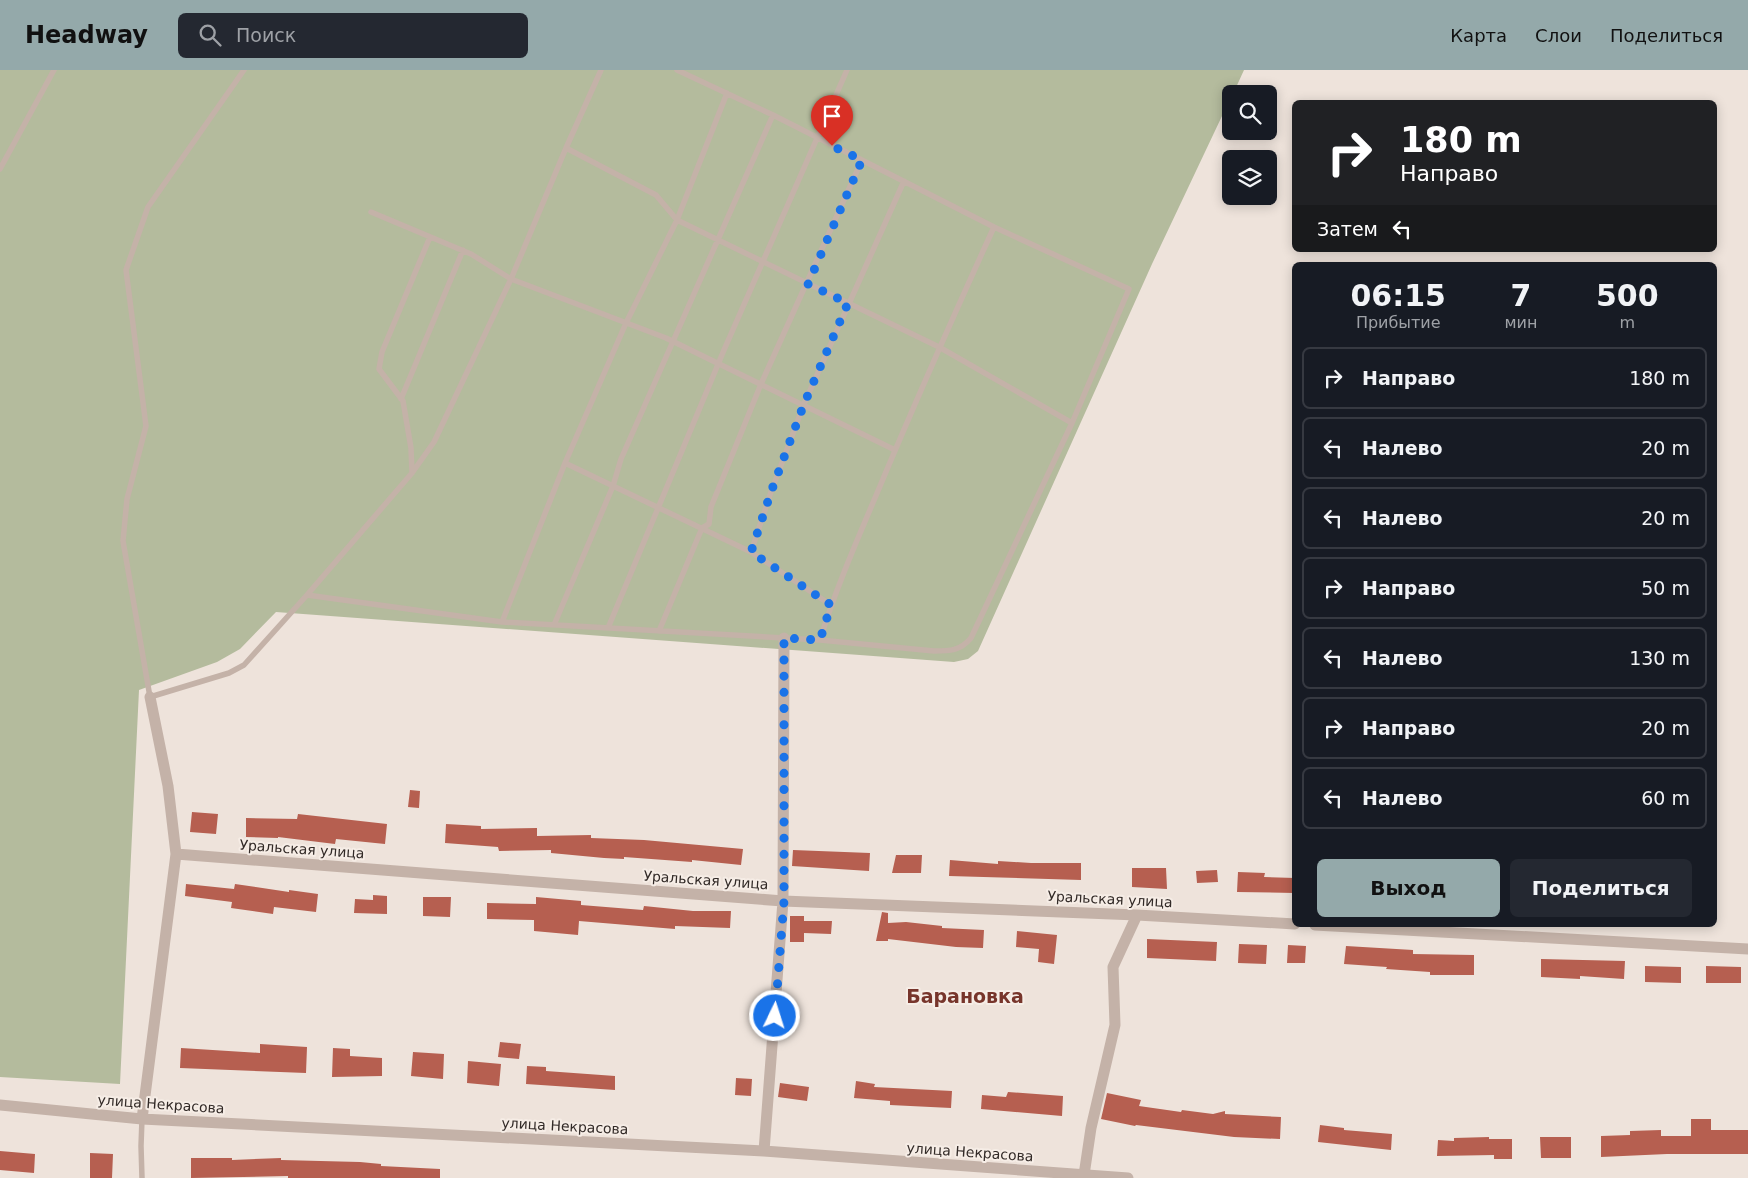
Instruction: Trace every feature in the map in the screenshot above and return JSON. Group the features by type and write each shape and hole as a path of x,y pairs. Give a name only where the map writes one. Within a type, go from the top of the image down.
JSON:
{"street":[{"path":"764,1151 784,901 784,638"},
{"path":"142,1119 176,854 168,786 150,697"},
{"name":"Уральская улица","path":"176,854 784,901 1137,915 1292,924"},
{"path":"1084,1175 1091,1128 1115,1025 1113,967 1137,915"},
{"path":"1351,927 1748,949"},
{"name":"улица Некрасова","path":"0,1105 142,1119 764,1151 1055,1176 1084,1175 1128,1178"}],"lane":[{"path":"0,169 54,70"},
{"path":"244,70 148,207 126,270 146,426 127,499 123,541 150,697 229,673 244,665 412,473 434,442 511,278 601,70"},
{"path":"307,595 502,622 820,640 934,651 950,652 959,649 971,638 1072,423 1129,289 994,227 773,115 677,70"},
{"path":"608,628 719,363 847,70"},
{"path":"502,622 565,463 626,323 677,220 727,93"},
{"path":"554,625 613,486 621,458 773,115"},
{"path":"566,148 656,195 677,220 939,347 1072,423"},
{"path":"659,631 702,528 709,524 711,507 761,384 808,284 862,160"},
{"path":"751,552 804,404 904,181"},
{"path":"371,212 463,250 511,278 673,341 895,450"},
{"path":"820,640 831,605 895,450 939,347 994,227"},
{"path":"412,473 411,448 401,399 379,369 382,352 430,237"},
{"path":"401,399 463,250"},
{"path":"565,463 751,552 831,605"},
{"path":"142,1119 142,1178"}],"green space":[{"path":"0,70 1244,70 1237,85 1222,85 1222,116 1152,264 978,651 968,659 954,662 276,612 240,649 217,662 139,690 120,1084 0,1077"}],"building":[{"path":"410,790 420,791 419,808 408,807"},
{"path":"192,812 218,814 216,834 190,832"},
{"path":"298,814 387,824 385,844 336,839 335,844 278,837 246,837 246,818 297,819"},
{"path":"446,824 481,826 481,829 537,828 537,836 591,835 591,838 644,840 743,849 741,865 692,860 692,862 624,857 624,859 604,858 551,853 551,850 499,851 498,847 445,843"},
{"path":"793,850 870,853 869,871 792,866"},
{"path":"896,855 922,855 921,873 892,873"},
{"path":"950,860 998,864 998,861 1081,863 1081,880 949,876"},
{"path":"1132,868 1166,868 1167,889 1132,887"},
{"path":"1217,870 1218,882 1197,883 1196,871"},
{"path":"1238,872 1265,873 1264,877 1292,878 1292,893 1237,892"},
{"path":"186,884 234,889 235,884 318,894 316,912 274,907 273,914 231,908 232,902 185,896"},
{"path":"373,895 387,896 387,914 354,913 355,899 373,900"},
{"path":"423,897 451,897 450,917 423,916"},
{"path":"536,897 581,901 581,905 643,910 644,906 693,911 731,911 730,928 675,926 675,929 579,921 578,935 534,931 534,920 487,919 487,903 536,904"},
{"path":"882,912 888,913 888,923 906,922 942,926 942,928 984,930 983,948 956,947 888,939 888,941 876,941"},
{"path":"790,916 804,916 804,921 832,921 831,934 804,933 804,942 790,942"},
{"path":"1017,931 1057,935 1054,964 1038,962 1039,949 1016,947"},
{"path":"1147,939 1217,942 1216,961 1147,958"},
{"path":"1239,944 1267,945 1266,964 1238,963"},
{"path":"1288,945 1306,946 1305,963 1287,963"},
{"path":"1346,946 1413,950 1413,954 1474,955 1474,975 1430,975 1430,972 1344,964"},
{"path":"1541,959 1625,961 1624,979 1580,976 1580,979 1541,977"},
{"path":"1645,966 1681,967 1681,983 1645,982"},
{"path":"1706,966 1741,967 1741,983 1706,983"},
{"path":"500,1042 521,1044 519,1059 498,1057"},
{"path":"260,1044 307,1047 306,1073 180,1068 181,1048 260,1053"},
{"path":"333,1048 350,1049 350,1056 382,1058 382,1076 332,1077"},
{"path":"413,1052 444,1054 443,1079 411,1076"},
{"path":"468,1061 501,1064 499,1086 467,1083"},
{"path":"527,1066 546,1067 546,1071 615,1076 615,1090 526,1084"},
{"path":"736,1078 752,1079 751,1096 735,1095"},
{"path":"856,1081 875,1084 874,1087 952,1091 951,1108 890,1105 890,1101 854,1098"},
{"path":"780,1083 809,1087 807,1101 778,1097"},
{"path":"1008,1092 1063,1096 1062,1116 981,1109 982,1095 1006,1097"},
{"path":"1107,1093 1141,1100 1139,1106 1181,1112 1182,1110 1213,1114 1225,1111 1225,1114 1281,1117 1280,1139 1234,1137 1135,1126 1101,1119"},
{"path":"1691,1119 1711,1119 1711,1130 1748,1130 1748,1154 1667,1154 1601,1157 1601,1136 1630,1135 1630,1131 1661,1130 1661,1136 1691,1136"},
{"path":"1320,1125 1344,1128 1344,1130 1392,1134 1391,1150 1318,1142"},
{"path":"1489,1137 1489,1139 1512,1139 1512,1159 1494,1159 1494,1155 1437,1156 1438,1140 1454,1141 1454,1138"},
{"path":"1540,1137 1571,1137 1571,1158 1541,1158"},
{"path":"0,1151 35,1154 34,1173 0,1170"},
{"path":"90,1153 113,1154 112,1178 90,1178"},
{"path":"191,1158 232,1158 232,1160 281,1158 281,1160 360,1162 381,1164 381,1166 440,1169 440,1178 288,1178 288,1176 191,1178"}],"district":[{"name":"Барановка","path":"965,996"}],"route":[{"path":"775,1016 784,901 784,638 820,640 831,605 751,552 804,404 848,303 808,284 862,160 832,146"}]}
